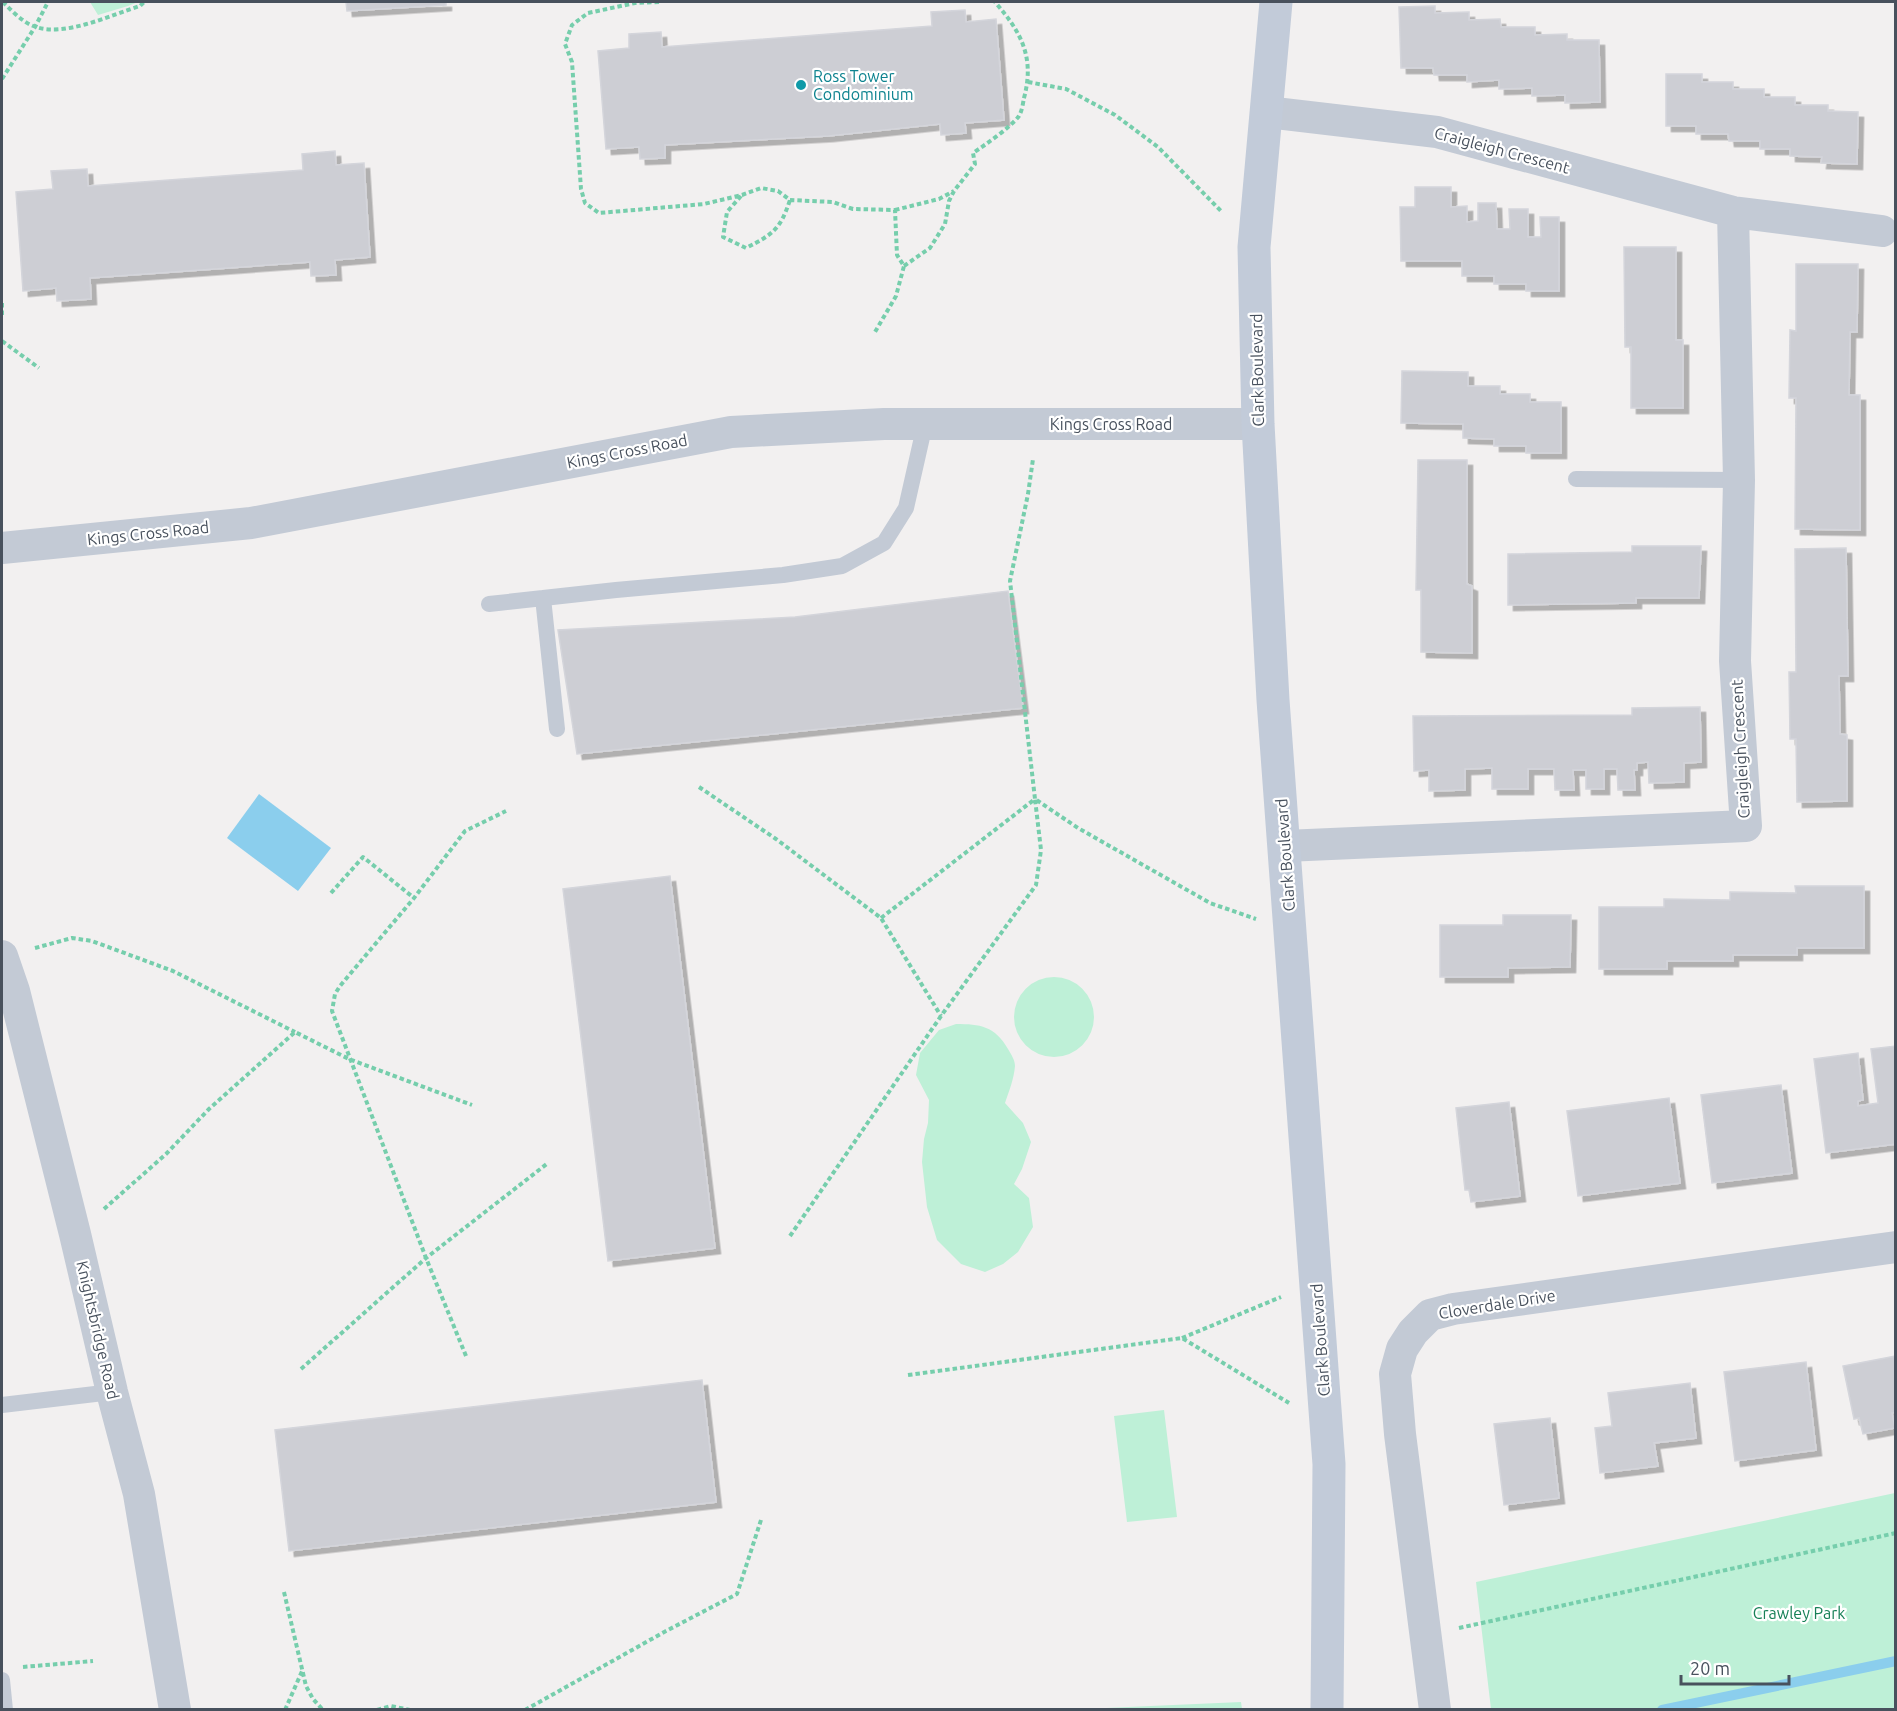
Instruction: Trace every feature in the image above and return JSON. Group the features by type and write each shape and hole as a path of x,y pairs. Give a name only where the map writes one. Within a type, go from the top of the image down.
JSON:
{"street":[{"name":"Clark Boulevard","path":"1276,2 1254,247 1258,424 1272,688 1329,1464 1327,1710"},
{"name":"Craigleigh Crescent","path":"1266,112 1437,132 1733,212 1882,231"},
{"name":"Craigleigh Crescent","path":"1285,846 1746,826 1735,661 1738,480 1733,212"},
{"name":"Kings Cross Road","path":"2,548 251,523 731,432 848,424 1258,424"},
{"name":"Knightsbridge Road","path":"2,957 14,991 139,1494 175,1710"},
{"name":"Cloverdale Drive","path":"1435,1710 1400,1434 1395,1374 1402,1349 1413,1332 1430,1315 1453,1309 1896,1247"}],"lane":[{"path":"489,604 783,576 842,566 884,543 906,508 925,424"},
{"path":"1576,479 1738,480"},
{"path":"543,598 557,729"},
{"path":"2,1405 112,1392"},
{"path":"2,1680 5,1710"}],"path":[{"path":"3,2 15,15 35,27 53,30 81,25 140,6 144,2"},
{"path":"2,79 48,2"},
{"path":"658,2 635,3 588,14 572,25 565,44 572,62 581,189 585,203 599,213 704,204 761,188 778,191 790,200 834,202 853,209 895,210 939,199 954,191"},
{"path":"875,332 896,296 904,266 930,248 945,224 949,201 954,191 975,164 972,153 991,141 1020,115 1028,82 1026,50 1012,22 994,2"},
{"path":"1028,82 1066,89 1115,115 1158,147 1254,247"},
{"path":"742,195 727,212 723,237 746,248 770,236 783,220 790,200"},
{"path":"895,210 897,255 904,266"},
{"path":"2,303 2,317"},
{"path":"2,341 39,368"},
{"path":"790,1236 941,1016 1036,885 1041,850 1010,581 1028,494 1038,424"},
{"path":"699,787 776,839 881,918 941,1016"},
{"path":"881,918 1035,799"},
{"path":"1035,799 1078,828 1216,906 1291,931"},
{"path":"466,1356 426,1258 332,1011 334,994 414,898 465,831 506,811"},
{"path":"331,893 363,857 414,898"},
{"path":"2,957 72,938 92,941 173,971 349,1059 472,1105"},
{"path":"75,1234 166,1154 208,1109 295,1032"},
{"path":"301,1369 426,1258 548,1163"},
{"path":"908,1375 1182,1338 1316,1283"},
{"path":"1182,1338 1326,1427"},
{"path":"525,1710 666,1630 737,1594 760,1520"},
{"path":"1426,1637 1464,1626 1896,1533"},
{"path":"284,1592 306,1686 313,1699 323,1710"},
{"path":"18,1667 93,1661"},
{"path":"285,1710 303,1668"},
{"path":"377,1710 392,1706 410,1710"}],"green space":[{"path":"90,2 138,2 98,15"},
{"path":"1054,977 1069,980 1082,989 1091,1002 1094,1017 1091,1032 1082,1045 1069,1054 1054,1057 1039,1054 1026,1045 1017,1032 1014,1017 1017,1002 1026,989 1039,980"},
{"path":"956,1024 986,1028 1003,1041 1014,1059 1015,1066 1005,1103 1023,1123 1031,1142 1014,1184 1029,1198 1033,1227 1018,1252 1003,1264 985,1272 961,1264 937,1240 927,1207 922,1162 929,1100 916,1075 920,1053 939,1030"},
{"path":"1164,1410 1177,1517 1127,1522 1114,1416"},
{"name":"Crawley Park","path":"1895,1493 1895,1709 1491,1709 1476,1582"},
{"path":"1241,1702 1242,1709 1083,1709"}],"water":[{"path":"259,794 331,848 298,891 227,838"}],"building":[{"path":"346,2 446,2 446,5 347,11"},
{"path":"1435,6 1435,13 1469,12 1469,20 1500,19 1501,27 1535,27 1535,35 1567,34 1567,40 1599,40 1600,102 1565,103 1565,95 1532,96 1532,88 1499,89 1499,80 1467,82 1467,75 1434,75 1433,68 1401,68 1399,7"},
{"name":"Ross Tower Condominium","path":"965,10 966,22 996,19 1004,120 965,123 966,133 941,135 940,124 828,136 665,145 665,158 640,159 639,147 606,149 598,51 629,48 629,34 661,32 662,47 932,26 931,12"},
{"path":"1666,74 1702,74 1702,82 1733,82 1733,89 1764,89 1764,97 1795,97 1795,105 1828,105 1828,111 1858,112 1857,164 1821,163 1822,157 1790,156 1790,149 1760,149 1760,141 1729,141 1728,134 1696,134 1696,126 1666,126"},
{"path":"335,151 336,165 364,163 370,257 335,260 336,275 311,276 310,262 90,278 91,299 57,301 56,288 23,291 16,192 53,189 51,171 87,169 88,186 303,170 302,154"},
{"path":"1415,187 1451,187 1451,207 1467,206 1467,222 1478,221 1478,203 1496,203 1497,229 1510,229 1509,209 1528,209 1528,237 1541,237 1540,217 1559,217 1559,291 1526,291 1526,284 1494,284 1494,276 1462,276 1462,261 1401,261 1400,207 1415,207"},
{"path":"1624,247 1676,247 1676,340 1683,340 1683,408 1631,408 1631,347 1625,347"},
{"path":"1796,264 1858,264 1857,332 1850,332 1849,395 1860,395 1860,530 1795,529 1796,398 1789,398 1790,330 1796,331"},
{"path":"1402,371 1468,372 1468,386 1500,386 1500,394 1530,394 1530,402 1561,402 1561,453 1526,453 1526,446 1494,446 1494,439 1463,438 1463,424 1401,423"},
{"path":"1418,460 1467,460 1467,584 1472,586 1472,653 1421,652 1421,590 1416,590"},
{"path":"1632,546 1701,546 1699,598 1636,598 1636,603 1508,605 1508,554 1632,552"},
{"path":"1846,548 1848,676 1839,676 1840,734 1847,735 1847,801 1797,802 1796,739 1790,739 1789,672 1796,672 1795,549"},
{"path":"1008,591 1023,708 577,754 558,630 795,617"},
{"path":"1700,707 1701,762 1684,763 1684,782 1649,783 1648,762 1637,763 1637,770 1634,770 1635,790 1618,790 1617,769 1604,769 1604,789 1586,789 1586,770 1573,770 1574,790 1555,790 1554,769 1528,769 1528,789 1492,789 1492,768 1465,769 1465,790 1429,791 1429,770 1414,771 1413,716 1632,715 1632,708"},
{"path":"670,876 715,1248 608,1261 563,889"},
{"path":"1795,886 1864,886 1864,948 1797,948 1797,955 1733,955 1733,961 1667,961 1667,969 1599,969 1599,907 1664,907 1664,899 1730,900 1730,892 1796,893"},
{"path":"1503,915 1571,915 1570,967 1508,968 1508,977 1440,977 1440,925 1503,925"},
{"path":"1896,1046 1896,1144 1826,1153 1814,1059 1858,1053 1863,1100 1858,1101 1858,1106 1878,1103 1871,1049"},
{"path":"1781,1085 1792,1173 1712,1183 1701,1095"},
{"path":"1669,1098 1680,1183 1578,1196 1567,1111"},
{"path":"1509,1102 1520,1196 1471,1202 1469,1190 1465,1190 1456,1108"},
{"path":"1896,1356 1896,1412 1892,1413 1895,1428 1863,1434 1859,1418 1854,1419 1843,1366"},
{"path":"1806,1362 1816,1450 1735,1461 1724,1372"},
{"path":"702,1380 716,1502 289,1551 275,1430"},
{"path":"1690,1383 1696,1438 1654,1443 1658,1466 1600,1473 1595,1428 1612,1426 1608,1393"},
{"path":"1550,1418 1559,1498 1504,1505 1494,1424"}],"waterway":[{"path":"1662,1710 1896,1661"}],"place":[{"name":"Ross Tower Condominium","path":"801,85"}]}
